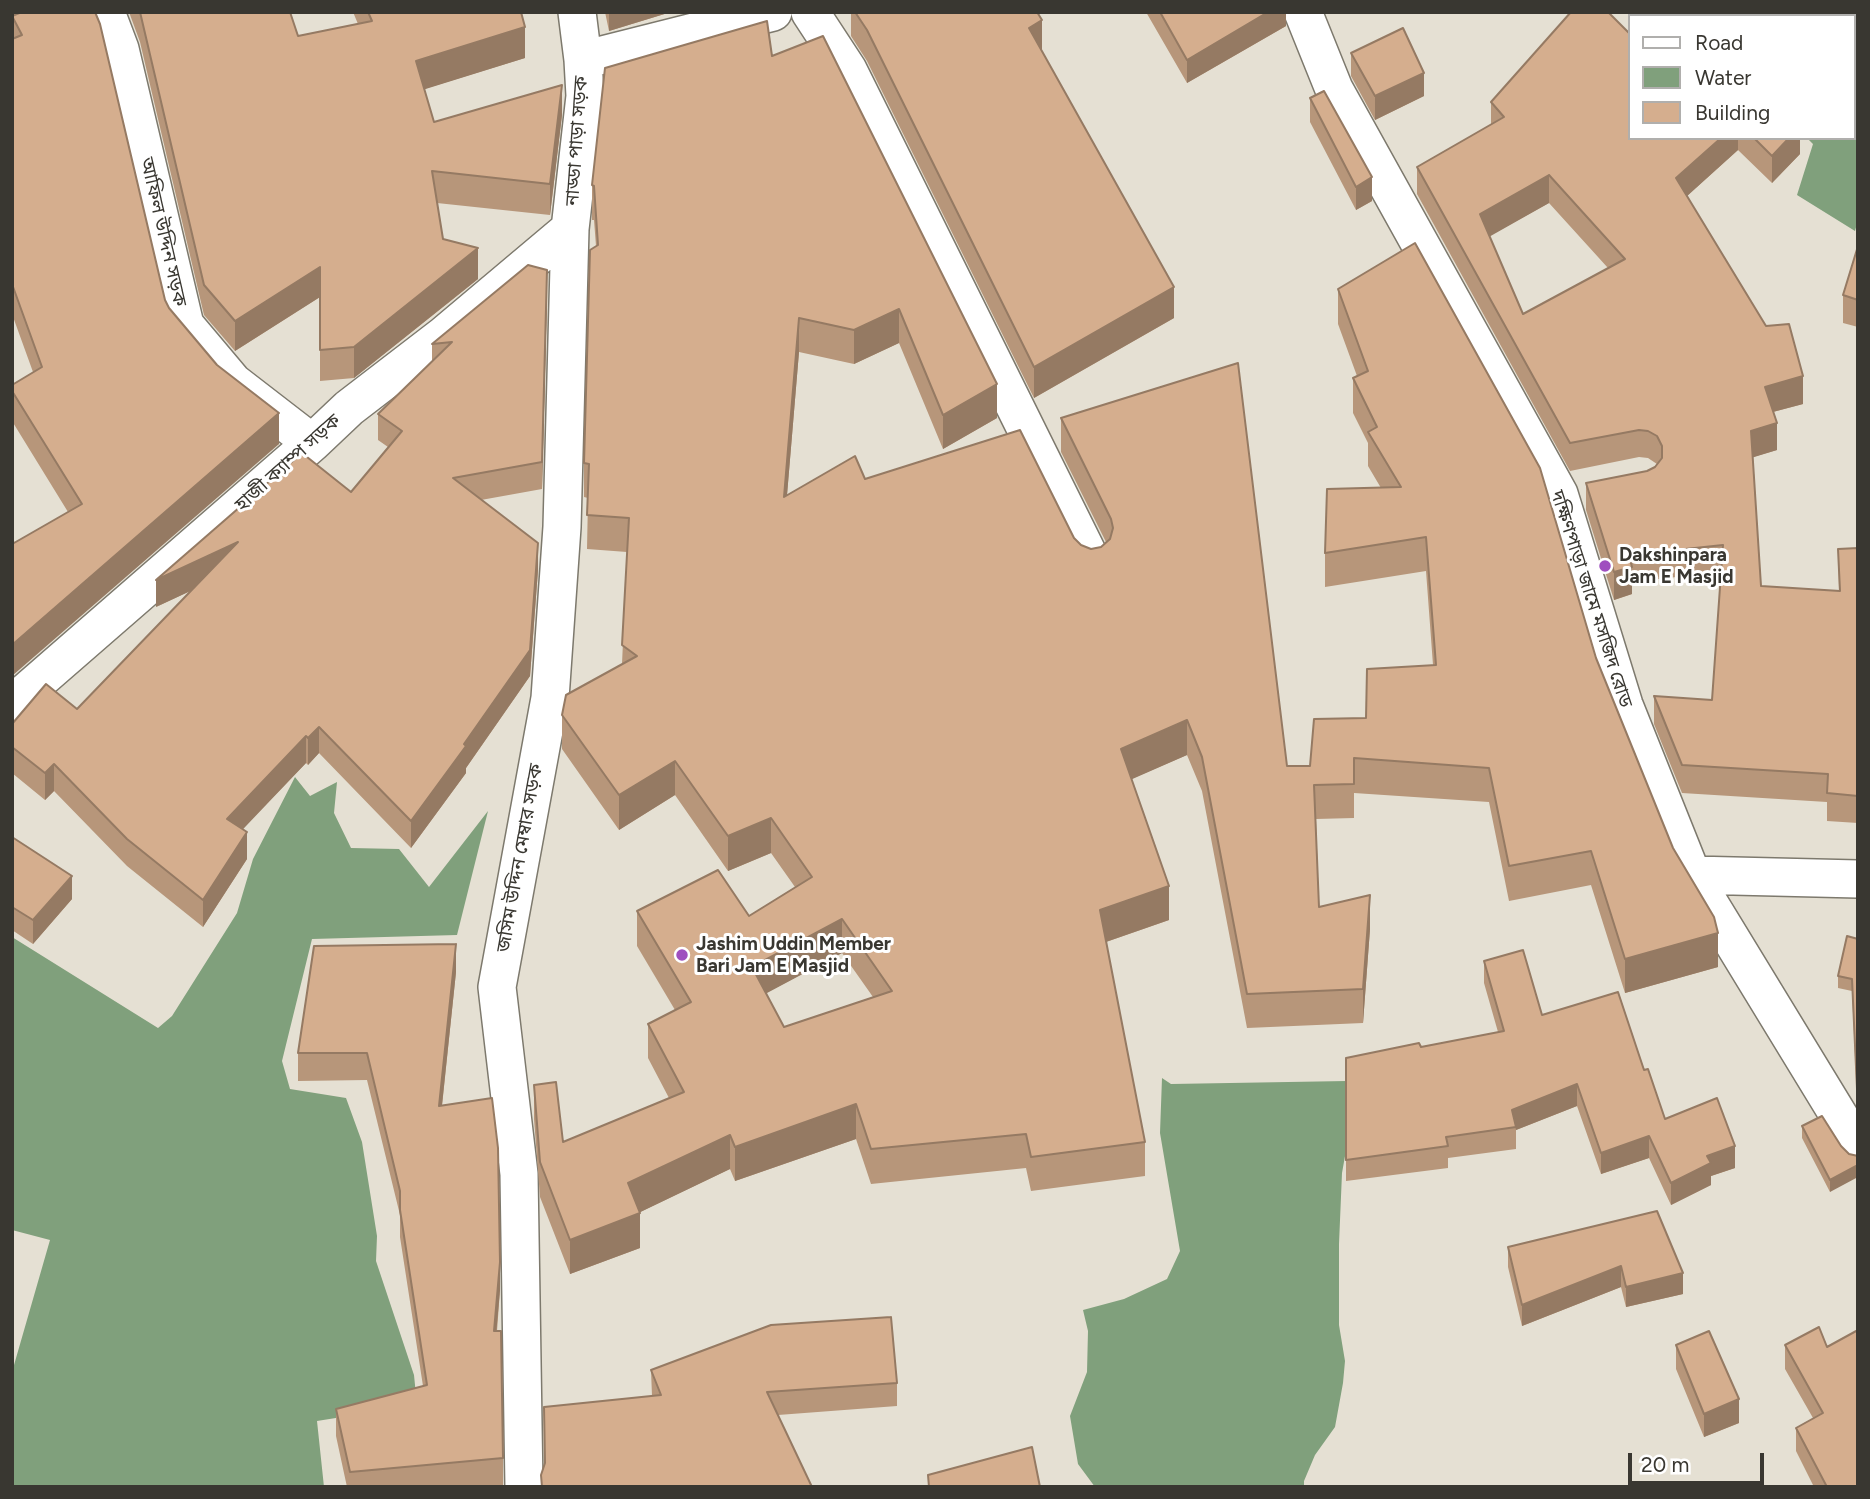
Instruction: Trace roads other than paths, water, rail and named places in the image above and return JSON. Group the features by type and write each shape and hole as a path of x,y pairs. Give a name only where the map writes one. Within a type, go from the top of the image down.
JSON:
{"street":[{"name":"আফিল উদ্দিন সড়ক","path":"106,12 120,50 185,325 233,382 312,443"},
{"name":"নাড্ডা পাড়া সড়ক","path":"570,229 585,96 577,12"},
{"path":"583,60 773,12"},
{"path":"810,12 848,71 1092,562"},
{"name":"দক্ষিণপাড়া জামে মসজিদ রোড","path":"1303,12 1334,89 1559,494 1624,705 1692,875 1858,1147"},
{"name":"হাজী ক্যাম্প সড়ক","path":"12,704 349,408 444,335 570,229"},
{"name":"জসিম উদ্দিন মেম্বার সড়ক","path":"524,1487 519,1174 497,987 550,698 562,527 570,229"},
{"path":"1559,494 1595,487"},
{"path":"1692,875 1858,879"}],"water":[{"path":"1858,12 1858,220 1855,231 1797,195 1813,144 1809,140 1856,140 1856,14 1742,14"},
{"path":"295,777 310,796 337,782 334,813 351,848 399,849 429,887 488,811 457,935 312,939 282,1061 290,1089 346,1098 362,1142 377,1236 376,1261 414,1375 417,1405 317,1421 324,1487 12,1487 12,1372 50,1240 12,1230 12,937 158,1028 172,1016 237,913 253,859"},
{"path":"1162,1078 1171,1084 1347,1081 1350,1128 1342,1173 1339,1244 1339,1325 1345,1361 1343,1383 1335,1427 1315,1455 1304,1487 1095,1487 1078,1464 1070,1416 1087,1372 1088,1331 1083,1310 1124,1299 1167,1279 1180,1251 1160,1133"}],"place":[{"name":"Dakshinpara Jam E Masjid","path":"1605,566"},
{"name":"Jashim Uddin Member Bari Jam E Masjid","path":"682,955"}]}
